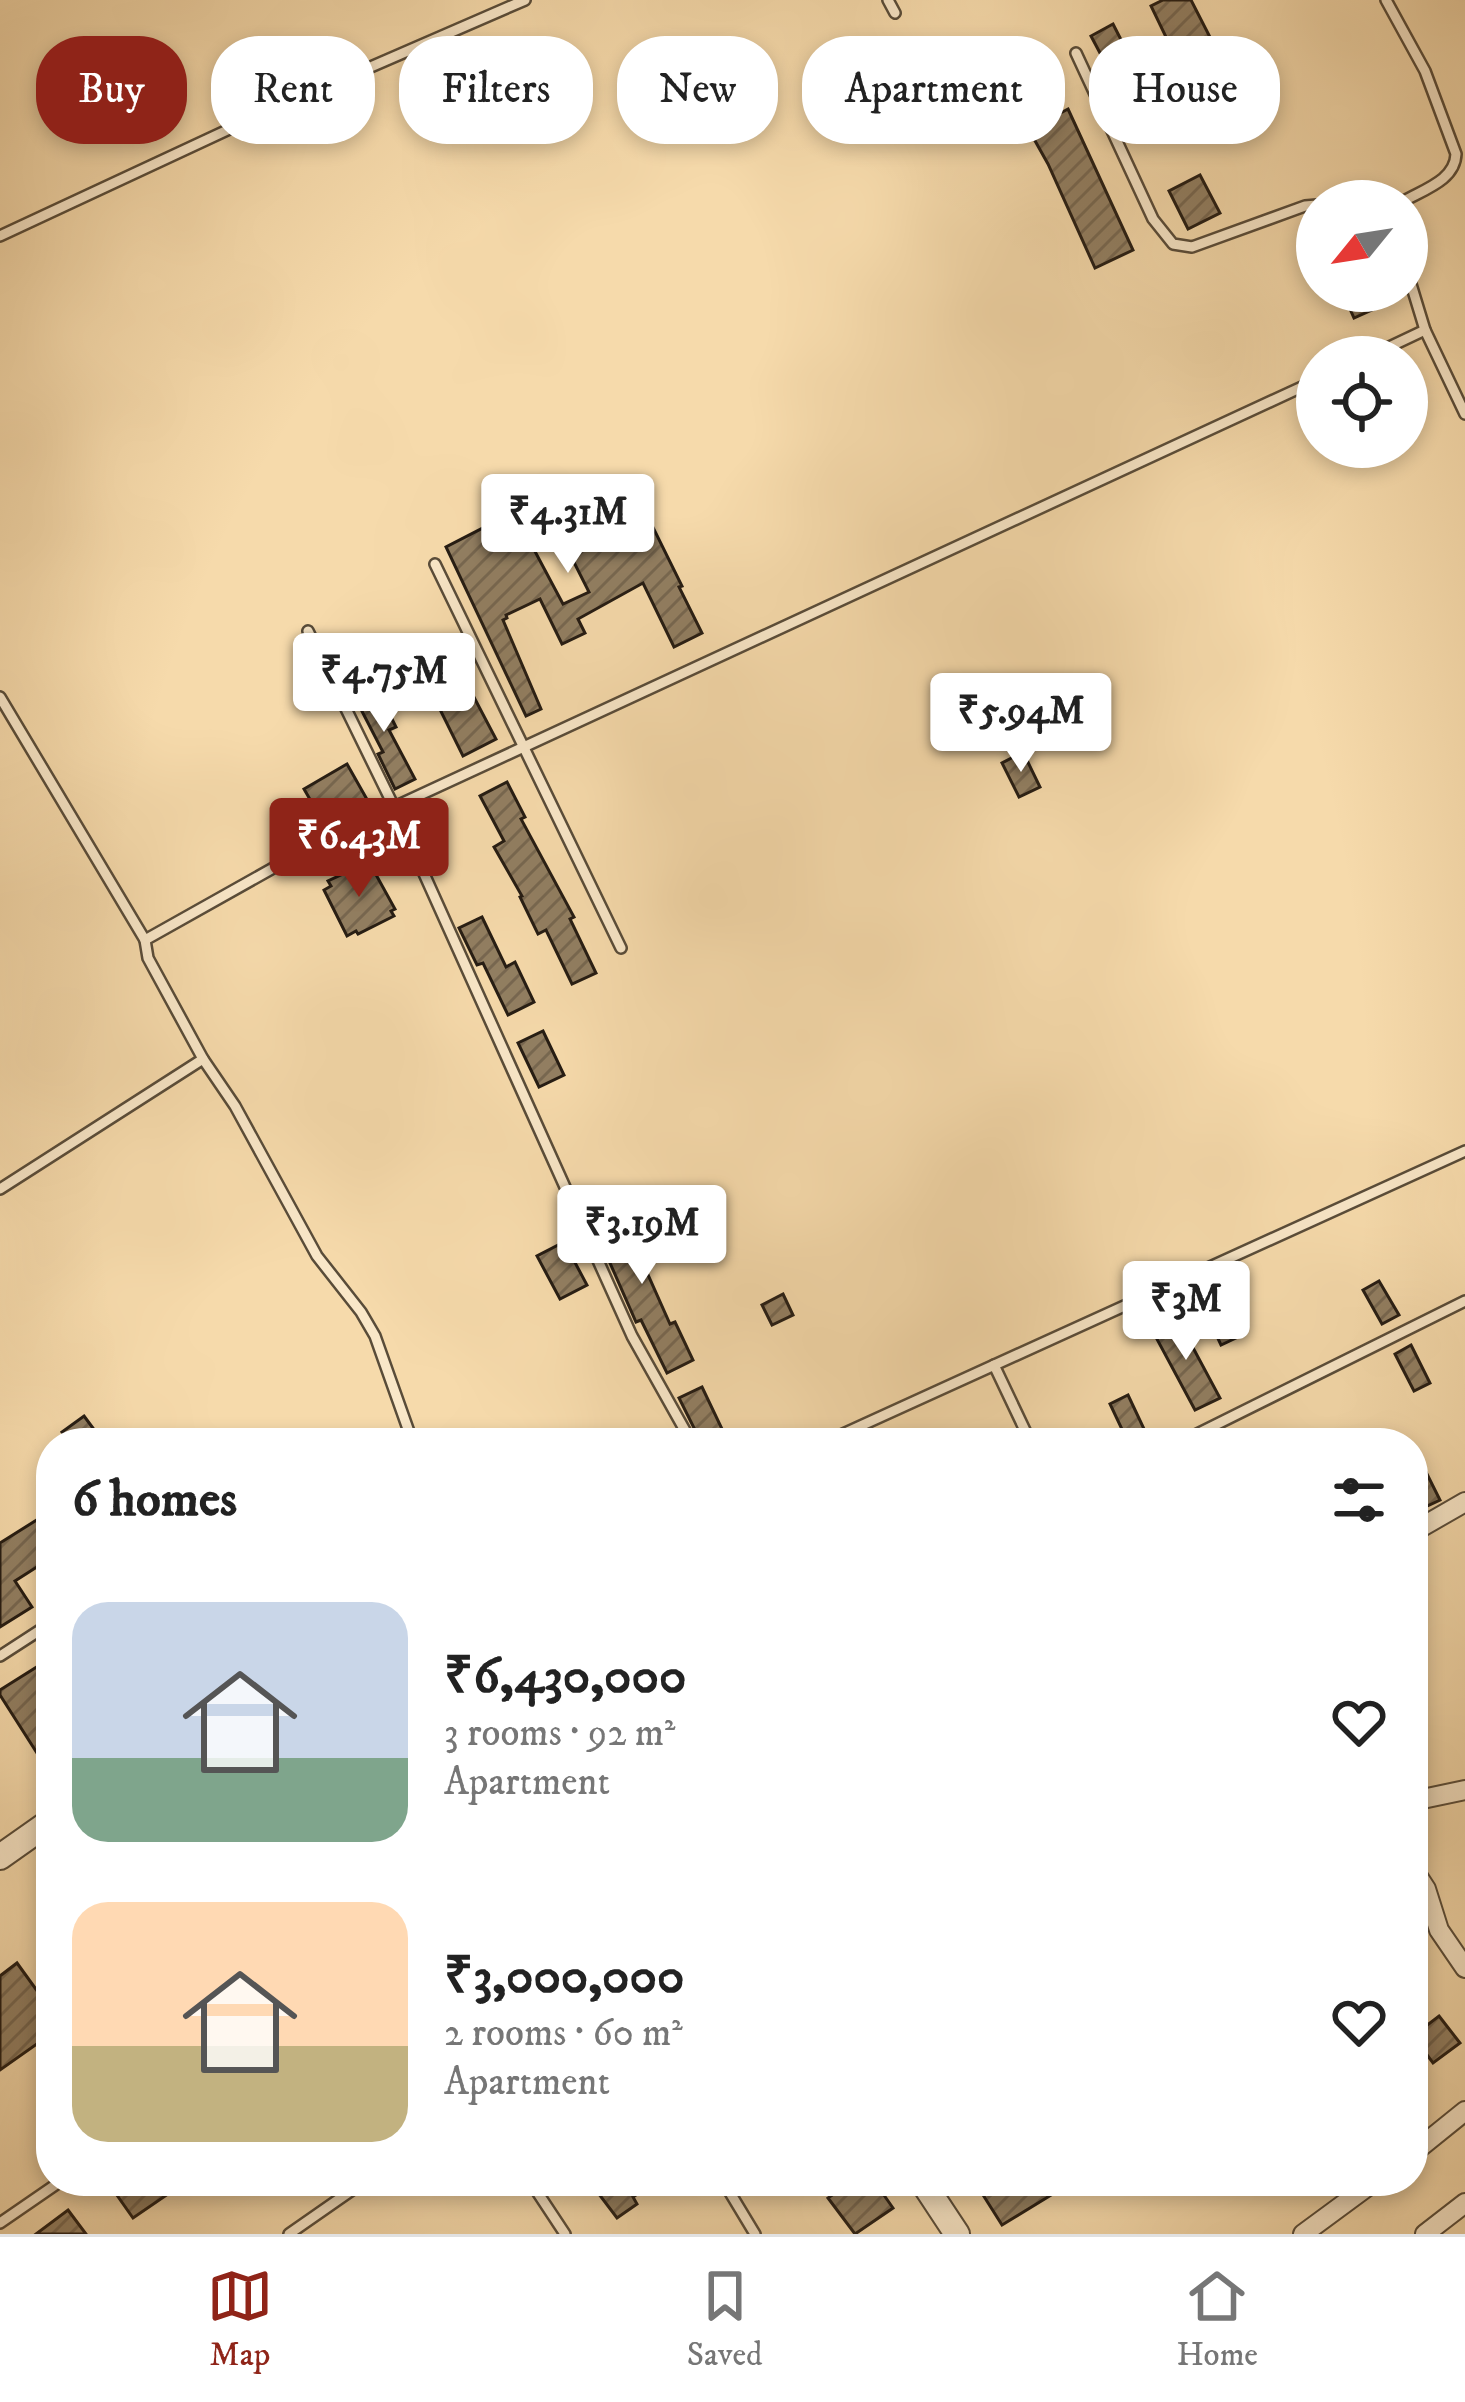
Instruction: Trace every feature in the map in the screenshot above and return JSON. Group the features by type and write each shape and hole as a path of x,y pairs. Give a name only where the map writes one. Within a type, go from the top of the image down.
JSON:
{"street":[{"path":"1428,1523 1465,1502"},
{"path":"1428,1798 1465,1790"},
{"path":"0,1857 36,1832"},
{"path":"1428,1895 1439,1930 1465,1967"},
{"path":"1428,2141 1465,2111"},
{"path":"932,2196 957,2234"},
{"path":"1304,2234 1355,2196"},
{"path":"1425,2234 1465,2203"}],"lane":[{"path":"0,236 251,119 525,0"},
{"path":"888,0 895,13"},
{"path":"1386,0 1425,71 1456,154 1448,175 1428,187"},
{"path":"1076,53 1154,220 1173,244 1192,248 1296,209"},
{"path":"1420,312 1465,414"},
{"path":"1412,336 1425,330"},
{"path":"145,940 316,844 1296,390"},
{"path":"435,564 621,948"},
{"path":"308,631 394,807 632,1336 684,1428"},
{"path":"0,698 145,940 148,958 317,1256 375,1336 408,1428"},
{"path":"0,1189 203,1058"},
{"path":"856,1428 1465,1151"},
{"path":"1209,1428 1465,1301"},
{"path":"994,1365 1024,1428"},
{"path":"0,1656 36,1633"},
{"path":"5,2234 0,2224 40,2196"},
{"path":"289,2234 343,2196"},
{"path":"540,2196 565,2234"},
{"path":"732,2196 755,2234"}],"building":[{"path":"1163,0 1191,0 1209,36 1165,36 1151,6"},
{"path":"1113,24 1119,36 1091,36"},
{"path":"1065,111 1133,250 1095,268 1037,144 1065,144"},
{"path":"1200,175 1220,213 1188,229 1169,191"},
{"path":"571,486 589,520 638,497 702,633 674,647 643,583 578,619 585,633 562,644 540,599 506,615 503,620 541,709 526,716 446,547 514,512 563,604 589,592 543,501"},
{"path":"450,642 496,739 463,756 415,659"},
{"path":"374,683 396,727 389,730 415,779 395,789 378,754 383,752 353,694"},
{"path":"1023,752 1040,787 1019,797 1002,763"},
{"path":"347,764 369,803 326,827 304,789"},
{"path":"507,782 525,817 521,819 574,917 570,919 596,973 572,984 546,930 538,934 494,847 504,841 480,796"},
{"path":"369,862 395,909 391,911 394,916 347,936 324,890 331,886 328,881"},
{"path":"482,917 506,967 515,962 534,1002 508,1015 483,963 477,965 459,928"},
{"path":"543,1031 564,1075 539,1087 518,1043"},
{"path":"635,1210 655,1253 641,1259 670,1324 675,1322 693,1360 667,1373 641,1320 636,1322 595,1229"},
{"path":"564,1242 587,1285 560,1299 537,1256"},
{"path":"1379,1281 1399,1315 1382,1324 1363,1290"},
{"path":"1220,1293 1240,1336 1221,1345 1201,1302"},
{"path":"783,1294 793,1315 772,1325 762,1305"},
{"path":"1176,1316 1220,1398 1195,1410 1151,1328"},
{"path":"1411,1345 1430,1383 1414,1391 1395,1354"},
{"path":"702,1387 722,1428 694,1428 679,1398"},
{"path":"1128,1395 1144,1428 1121,1428 1110,1404"},
{"path":"84,1416 93,1428 68,1428"},
{"path":"1428,1476 1440,1500 1428,1506"},
{"path":"36,1520 36,1568 15,1581 32,1607 0,1627 0,1543"},
{"path":"36,1667 36,1751 0,1695 0,1690"},
{"path":"17,1963 36,1989 36,2045 0,2070 0,1976"},
{"path":"1439,2016 1460,2043 1433,2063 1428,2056 1428,2024"},
{"path":"118,2196 165,2196 133,2218"},
{"path":"600,2196 634,2196 637,2204 617,2218"},
{"path":"885,2196 893,2208 855,2234 828,2198"},
{"path":"984,2196 1049,2196 1002,2225"},
{"path":"68,2210 86,2234 36,2234"}]}
